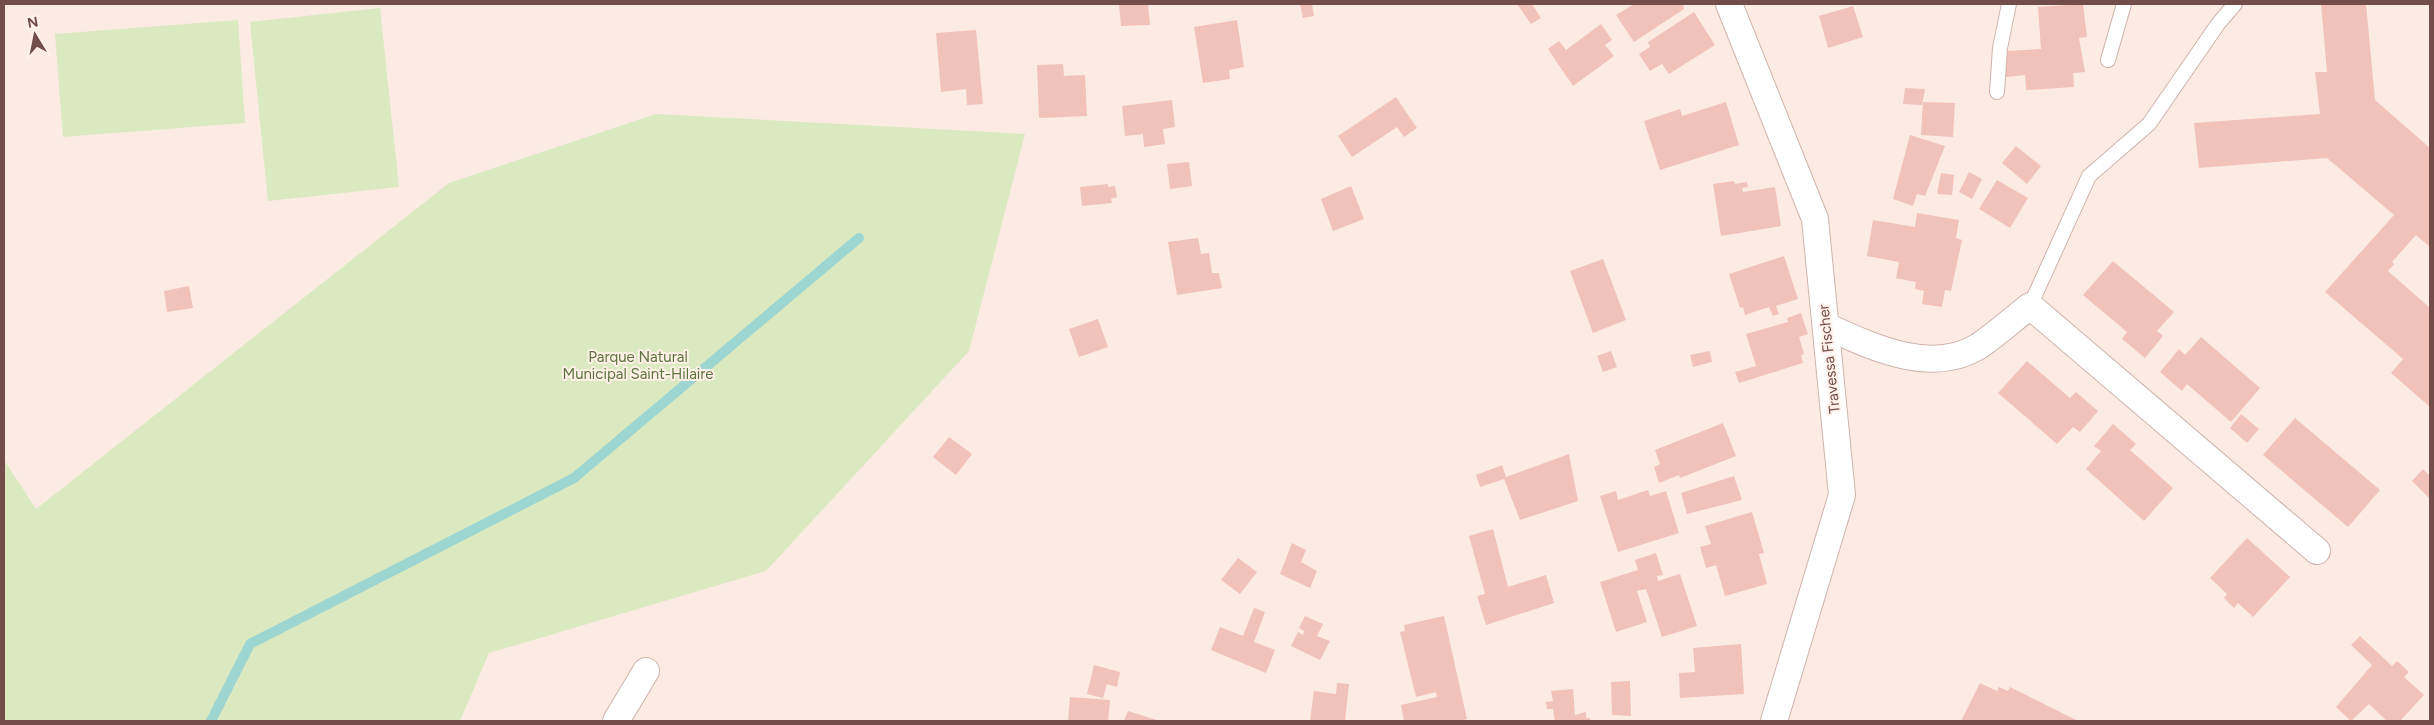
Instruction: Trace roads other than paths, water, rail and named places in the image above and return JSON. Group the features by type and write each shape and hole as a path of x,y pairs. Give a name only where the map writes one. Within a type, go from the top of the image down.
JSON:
{"street":[{"name":"Travessa Fischer","path":"1729,4 1815,219 1842,495 1774,721"},
{"path":"1826,326 1880,350 1912,358 1955,356 1978,346 2030,306 2317,551"},
{"path":"616,721 646,671"}],"lane":[{"path":"1997,92 2000,48 2009,4"},
{"path":"2108,60 2124,4"},
{"path":"2030,306 2089,176 2149,124 2218,24 2235,4"}],"waterway":[{"path":"211,721 250,644 574,478 859,238"}],"park label":[{"name":"Parque Natural Municipal Saint-Hilaire","path":"638,366"}]}
